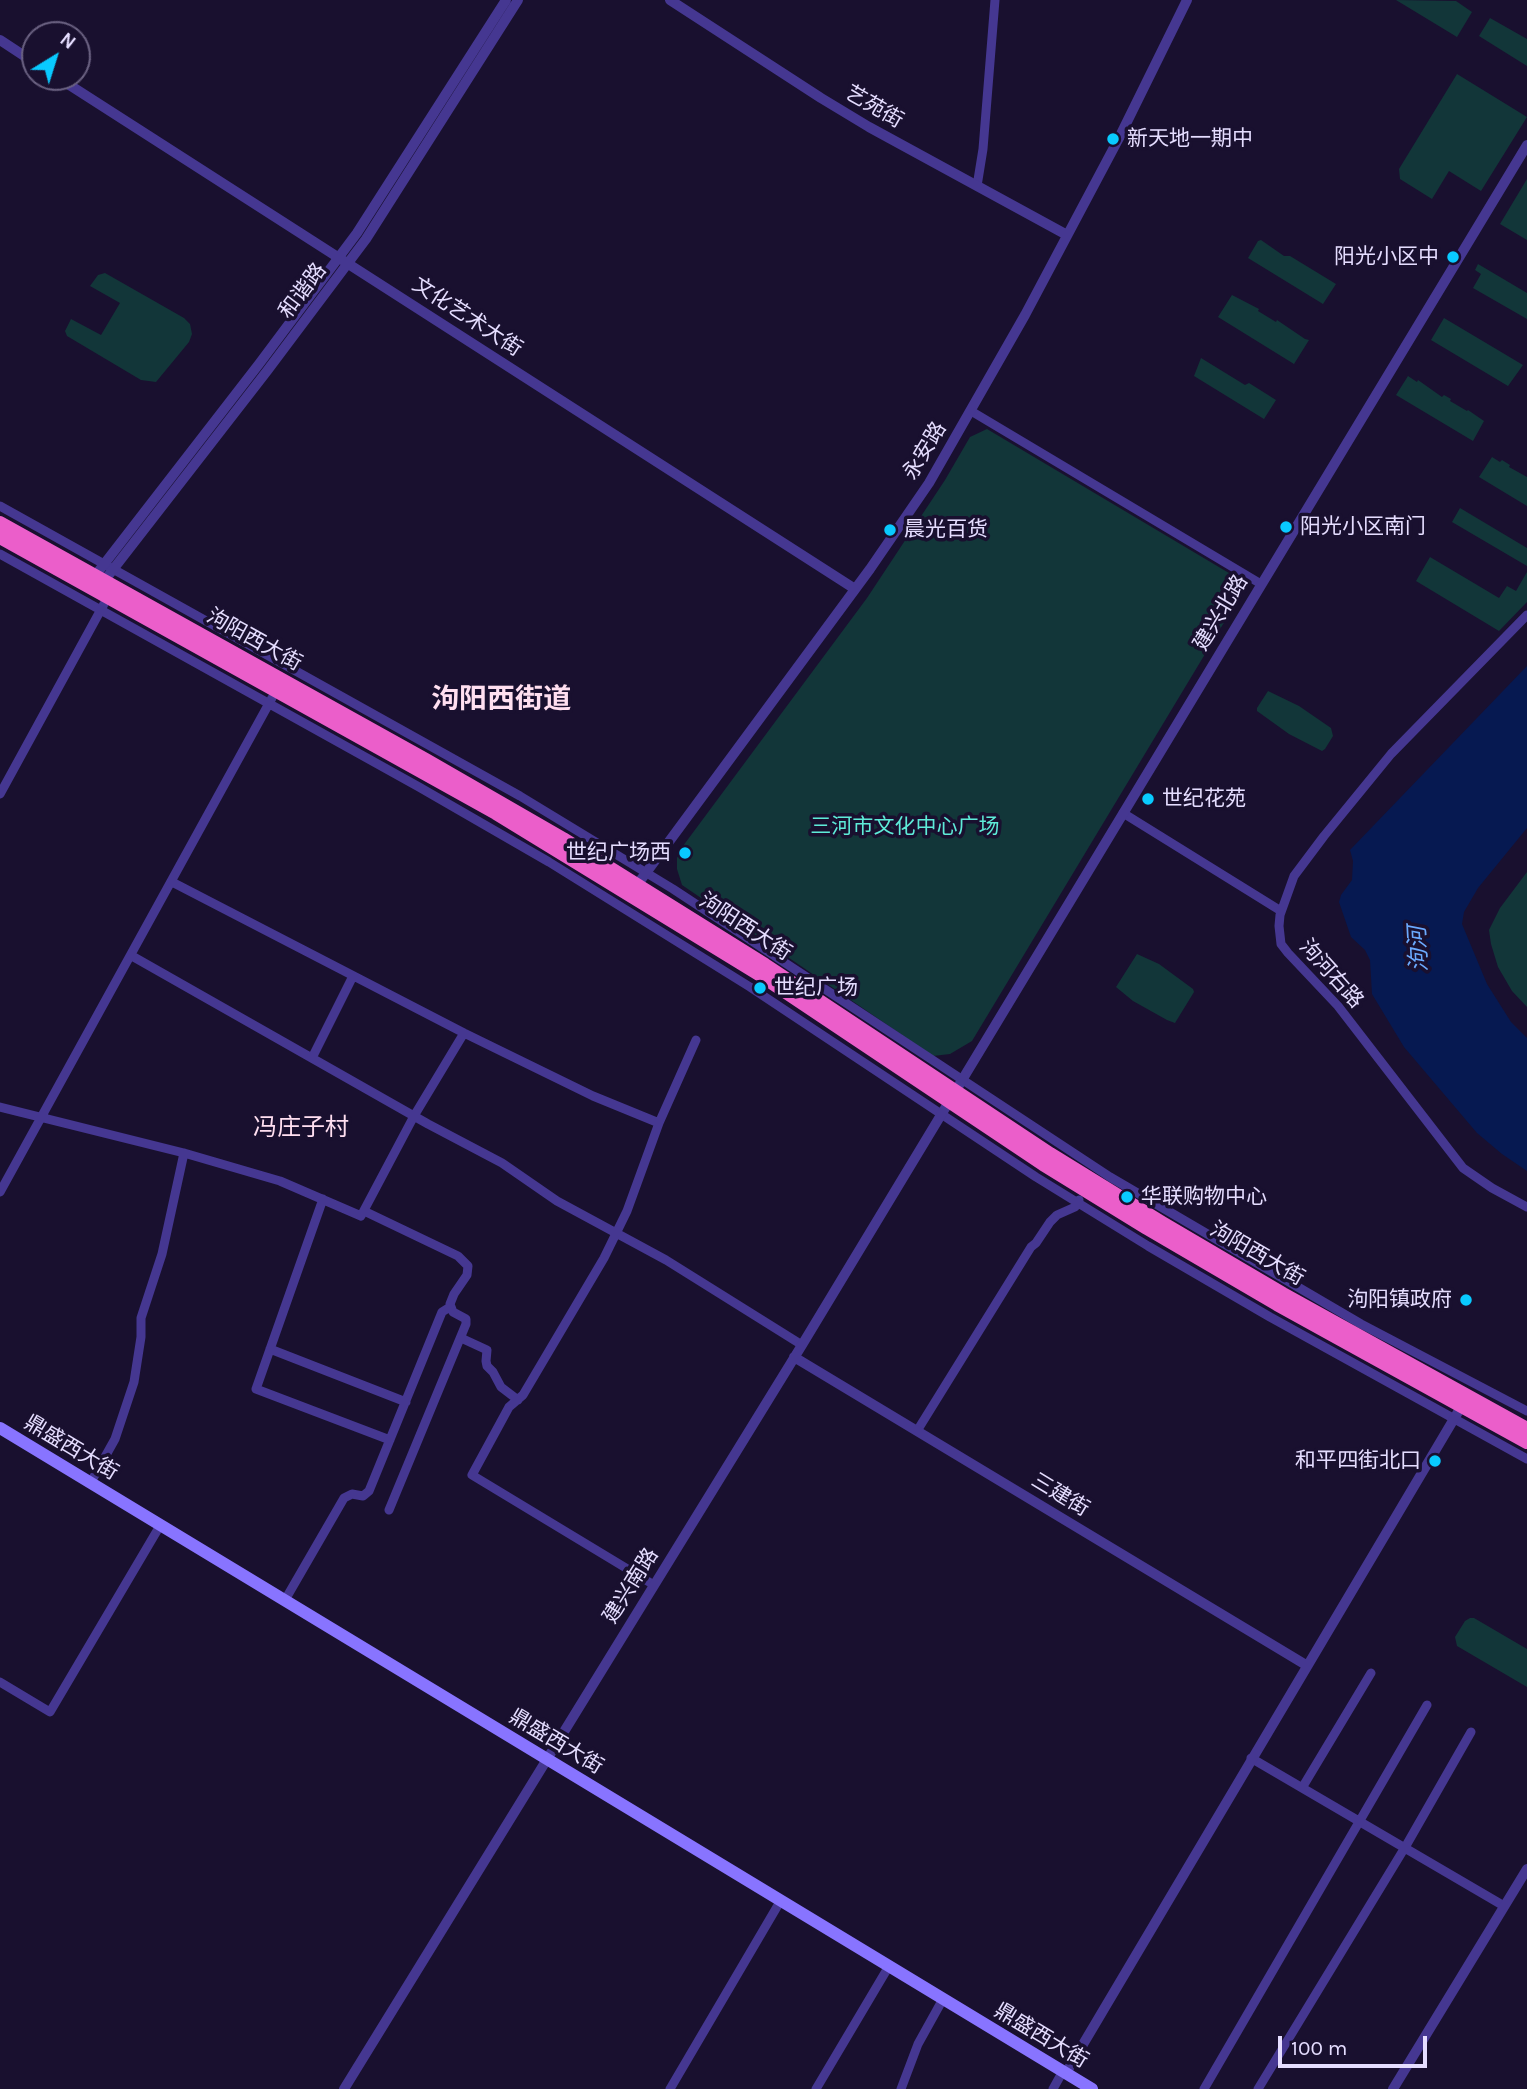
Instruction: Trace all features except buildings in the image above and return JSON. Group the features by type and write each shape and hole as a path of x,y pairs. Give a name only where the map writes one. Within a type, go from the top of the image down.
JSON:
{"highway":[{"name":"泃阳西大街","path":"0,523 101,584 273,697 485,807 639,899 952,1097 1249,1274 1527,1429"},
{"name":"泃阳西大街","path":"0,537 101,584 642,879 952,1097 1082,1196 1277,1304 1457,1413 1527,1442"}],"main road":[{"name":"鼎盛西大街","path":"0,1428 1092,2089"}],"street":[{"name":"和谐路","path":"101,584 343,260 506,0"},
{"name":"和谐路","path":"343,260 366,239 517,0"},
{"name":"艺苑街","path":"670,0 821,98 1067,235"},
{"path":"976,186 983,149 995,0"},
{"name":"永安路","path":"642,879 855,589 929,483 1119,138 1187,0"},
{"path":"0,40 21,54"},
{"name":"文化艺术大街","path":"79,91 855,589"},
{"name":"建兴北路","path":"952,1097 1527,145"},
{"path":"971,411 1261,584"},
{"path":"0,506 101,584"},
{"path":"0,554 101,584"},
{"path":"0,794 101,584"},
{"name":"泃河右路","path":"1527,615 1391,754 1361,789 1294,877 1281,911 1280,938 1288,953 1338,1006 1450,1153 1472,1176 1527,1207"},
{"path":"0,1192 273,697"},
{"path":"1123,813 1281,911"},
{"path":"172,882 464,1033 593,1096 659,1124"},
{"path":"132,956 502,1163 557,1201 666,1260 802,1345"},
{"path":"312,1058 353,976"},
{"path":"0,1107 184,1153 280,1181 361,1216 414,1116 464,1033"},
{"path":"654,1585 472,1475 509,1407 523,1395 616,1233 696,1040"},
{"path":"952,1097 1110,1177 1361,1324 1527,1411"},
{"name":"建兴南路","path":"344,2089 952,1097"},
{"path":"91,1482 115,1439 134,1382 141,1318 162,1254 184,1153"},
{"path":"917,1431 1031,1247 1057,1215 1075,1207 1082,1196"},
{"path":"324,1199 256,1389 390,1440"},
{"path":"285,1600 344,1499 352,1494 363,1496 369,1491 442,1312 450,1307 454,1294 467,1275 467,1264 458,1256 364,1210"},
{"path":"389,1510 467,1322 450,1307"},
{"path":"461,1338 487,1350 487,1366 501,1387 517,1399"},
{"path":"270,1349 406,1402"},
{"name":"三建街","path":"794,1357 1306,1665"},
{"path":"1053,2089 1457,1413 1527,1459"},
{"path":"0,1682 50,1712 161,1524"},
{"path":"1302,1788 1371,1673"},
{"path":"1204,2089 1427,1705"},
{"path":"1258,2089 1405,1848 1471,1732"},
{"path":"1251,1759 1504,1906"},
{"path":"1393,2089 1527,1869"},
{"path":"670,2089 781,1900"},
{"path":"816,2089 889,1966"},
{"path":"901,2089 918,2044 943,1999"}],"green space":[{"path":"1396,0 1456,1 1472,12 1457,37"},
{"path":"1490,18 1527,39 1527,66 1479,36"},
{"path":"1457,74 1527,117 1481,191 1449,171 1432,199 1400,179 1399,169"},
{"path":"1527,179 1527,240 1500,224"},
{"path":"1261,240 1284,256 1290,256 1336,284 1323,304 1248,258"},
{"path":"1478,264 1527,293 1527,319 1473,288 1481,274 1475,270"},
{"path":"105,273 190,324 192,334 189,342 156,382 141,380 67,336 65,331 71,319 101,335 120,303 90,286 98,275"},
{"path":"1232,295 1309,340 1294,364 1218,317"},
{"path":"1444,318 1523,365 1508,386 1431,340"},
{"path":"1201,358 1276,400 1264,419 1194,376"},
{"path":"1408,376 1442,397 1444,395 1451,399 1450,401 1484,421 1473,441 1396,395"},
{"name":"三河市文化中心广场","path":"987,429 1239,579 1243,591 972,1041 950,1054 933,1056 682,885 677,858 683,846 867,598 945,480 970,437"},
{"path":"1492,457 1500,462 1502,460 1527,477 1527,506 1479,477"},
{"path":"1460,508 1527,548 1527,566 1452,522"},
{"path":"1430,557 1499,598 1507,586 1516,591 1527,572 1527,602 1499,631 1416,581"},
{"path":"1268,691 1299,706 1331,728 1333,736 1325,749 1322,751 1289,734 1257,711"},
{"path":"1527,872 1527,1007 1512,991 1498,967 1489,930 1500,908"},
{"path":"1137,954 1159,964 1193,989 1194,992 1175,1023 1133,1001 1116,987"},
{"path":"1470,1618 1527,1649 1527,1687 1457,1646 1455,1637"}],"water":[{"name":"泃河","path":"1527,666 1527,828 1478,888 1464,912 1462,924 1487,984 1511,1022 1527,1038 1527,1171 1477,1133 1404,1047 1372,994 1370,960 1365,950 1351,937 1339,902 1352,880 1353,861 1350,850"}],"place":[{"name":"新天地一期中","path":"1113,139"},
{"name":"阳光小区中","path":"1453,257"},
{"name":"阳光小区南门","path":"1286,527"},
{"name":"晨光百货","path":"890,530"},
{"name":"世纪花苑","path":"1148,799"},
{"name":"世纪广场西","path":"685,853"},
{"name":"世纪广场","path":"760,988"},
{"name":"华联购物中心","path":"1127,1197"},
{"name":"泃阳镇政府","path":"1466,1300"},
{"name":"和平四街北口","path":"1435,1461"}],"district":[{"name":"泃阳西街道","path":"501,700"},
{"name":"冯庄子村","path":"301,1128"}]}
